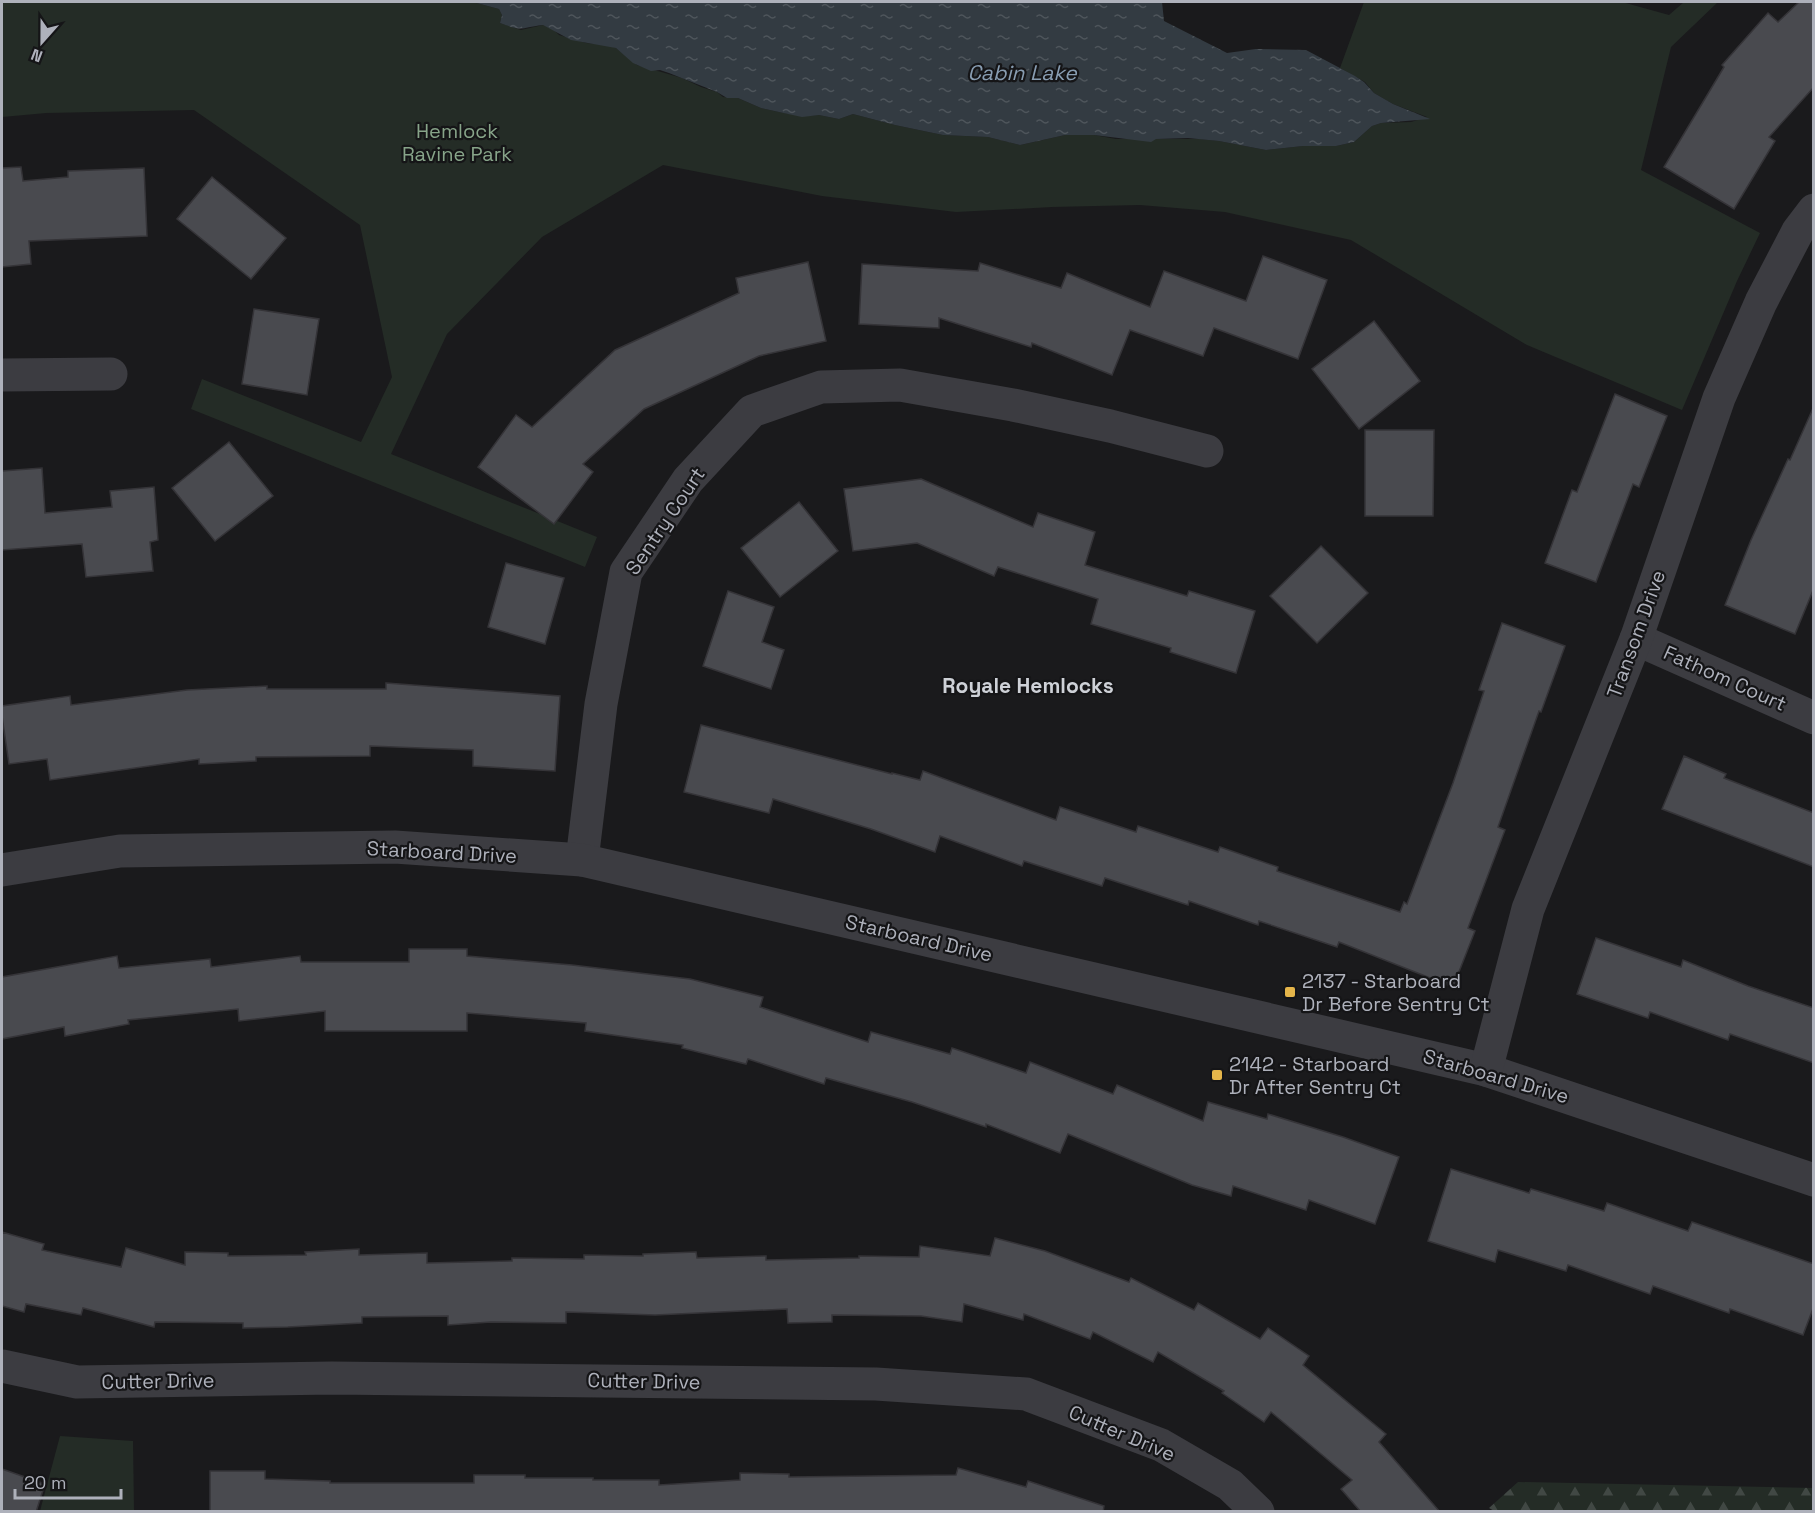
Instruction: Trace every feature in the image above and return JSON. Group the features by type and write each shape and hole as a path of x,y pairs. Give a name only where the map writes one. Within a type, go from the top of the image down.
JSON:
{"street":[{"name":"Transom Drive","path":"1486,1070 1528,909 1636,639 1719,398 1761,302 1798,231 1814,210"},
{"path":"2,375 111,374"},
{"name":"Sentry Court","path":"582,860 601,704 626,572 688,480 752,411 821,387 900,385 1012,405 1110,426 1207,451"},
{"name":"Fathom Court","path":"1636,639 1814,718"},
{"name":"Starboard Drive","path":"2,870 120,851 395,847 582,860 1486,1070 1814,1180"},
{"name":"Cutter Drive","path":"2,1366 77,1382 332,1377 876,1384 1026,1394 1161,1445 1230,1485 1258,1512"}],"green space":[{"name":"Hemlock Ravine Park","path":"2,2 473,2 499,9 502,15 500,23 521,30 543,25 553,29 559,35 586,43 609,45 637,65 682,78 717,92 723,97 738,98 761,108 779,112 839,119 853,114 943,135 988,137 1020,145 1065,135 1094,135 1116,139 1200,139 1266,150 1303,146 1336,146 1354,142 1372,126 1381,123 1411,122 1427,117 1393,104 1374,93 1365,82 1340,68 1364,2 1622,2 1669,15 1684,2 1718,2 1671,47 1641,170 1760,233 1682,410 1527,345 1351,240 1225,212 1140,205 956,212 822,196 663,165 542,237 447,334 391,454 597,537 585,567 191,409 202,379 361,442 392,377 360,225 194,110 46,113 2,117"},
{"path":"60,1436 133,1441 134,1511 40,1511"},
{"path":"1518,1482 1813,1488 1813,1511 1496,1512 1489,1508"}],"water":[{"name":"Cabin Lake","path":"473,2 1162,2 1164,21 1227,53 1256,49 1306,50 1355,76 1374,93 1393,104 1430,119 1381,123 1372,126 1354,142 1336,146 1303,146 1266,150 1188,138 1156,139 1151,142 1094,135 1065,135 1020,145 988,137 943,135 853,114 839,119 819,115 802,117 761,108 738,98 727,98 669,73 660,70 651,71 633,63 616,48 571,40 543,25 518,28 500,23 502,15 499,9"}],"building":[{"path":"1799,2 1814,2 1814,87 1769,137 1775,141 1734,209 1664,167 1724,67 1722,65 1768,13 1778,22"},
{"path":"21,167 23,181 68,177 68,171 144,168 147,236 29,241 31,264 2,267 2,168"},
{"path":"212,177 286,238 251,279 177,219"},
{"path":"1263,256 1327,280 1298,359 1214,328 1203,356 1130,330 1112,375 1032,343 1031,347 939,318 939,328 859,324 862,264 978,271 980,263 1061,288 1067,273 1150,307 1164,271 1246,301"},
{"path":"808,262 826,341 759,356 644,409 583,464 593,472 554,524 478,467 516,415 532,427 615,350 739,293 736,278"},
{"path":"254,309 319,319 307,395 242,384"},
{"path":"1374,321 1420,381 1359,429 1312,369"},
{"path":"1615,394 1667,416 1639,487 1633,484 1596,582 1545,563 1572,490 1577,492"},
{"path":"1814,406 1814,588 1795,634 1725,605 1751,540"},
{"path":"1365,430 1434,430 1433,516 1365,516"},
{"path":"229,442 273,496 215,541 172,488"},
{"path":"42,468 45,513 112,507 110,491 154,487 158,540 150,542 153,571 86,577 82,544 2,550 2,471"},
{"path":"921,479 1033,527 1038,513 1095,532 1085,565 1187,596 1189,591 1255,611 1236,673 1170,652 1171,648 1091,624 1098,599 998,567 994,576 917,543 853,551 844,489"},
{"path":"799,502 838,551 780,597 741,548"},
{"path":"1321,546 1368,593 1317,643 1270,596"},
{"path":"506,563 564,578 545,644 488,627"},
{"path":"728,591 774,607 762,642 784,650 771,689 703,666"},
{"path":"1502,623 1565,646 1541,712 1539,711 1498,827 1505,830 1468,928 1475,931 1453,987 1339,942 1337,947 1259,921 1258,925 1189,901 1188,905 1105,878 1102,886 1024,861 1022,866 940,836 935,852 871,829 773,799 769,813 684,792 701,725 920,780 923,771 1056,820 1060,807 1136,832 1138,826 1218,852 1220,847 1278,867 1277,871 1400,912 1404,902 1407,904 1453,783 1484,691 1479,690"},
{"path":"386,683 560,696 555,771 473,766 473,750 370,746 370,756 256,757 256,761 199,764 199,759 50,780 47,759 9,764 2,706 70,696 71,705 187,690 267,686 267,689 386,689"},
{"path":"1684,756 1726,774 1724,778 1814,813 1814,867 1662,809"},
{"path":"1596,938 1681,967 1683,960 1748,986 1814,1008 1814,1063 1730,1034 1728,1040 1650,1012 1648,1018 1577,994"},
{"path":"409,949 467,949 467,956 572,965 690,979 763,997 760,1007 868,1042 871,1032 950,1054 952,1048 1026,1073 1030,1062 1113,1094 1117,1085 1203,1121 1208,1102 1267,1119 1268,1114 1399,1157 1375,1224 1309,1200 1306,1210 1233,1186 1231,1196 1192,1185 1068,1134 1060,1153 986,1124 986,1127 912,1102 826,1078 824,1084 748,1059 746,1064 682,1048 683,1045 585,1031 586,1023 467,1013 467,1031 325,1031 325,1011 239,1021 238,1009 128,1020 129,1024 65,1036 64,1027 2,1039 2,977 117,956 119,968 210,959 211,967 300,956 301,962 409,962"},
{"path":"1451,1169 1529,1193 1531,1189 1604,1211 1607,1203 1688,1231 1692,1222 1814,1264 1814,1306 1803,1335 1730,1309 1729,1313 1653,1286 1650,1294 1568,1265 1566,1271 1498,1250 1495,1262 1428,1241"},
{"path":"2,1232 44,1244 42,1250 121,1267 126,1248 185,1265 185,1252 228,1253 228,1256 306,1255 305,1252 359,1249 359,1255 427,1253 427,1263 512,1261 512,1258 584,1259 584,1255 643,1256 643,1254 696,1252 697,1258 766,1256 766,1260 859,1258 859,1256 919,1257 920,1246 990,1256 995,1238 1045,1251 1129,1282 1131,1278 1194,1310 1198,1303 1260,1339 1268,1328 1309,1356 1303,1365 1386,1434 1379,1442 1440,1512 1361,1512 1341,1489 1352,1480 1271,1412 1264,1422 1222,1393 1224,1391 1158,1352 1153,1362 1093,1332 1090,1339 1024,1314 1023,1320 964,1304 962,1322 921,1316 832,1315 832,1322 788,1323 787,1309 655,1315 566,1312 566,1323 491,1322 448,1325 448,1316 362,1317 362,1323 288,1327 243,1328 243,1323 155,1322 154,1327 83,1308 81,1315 26,1304 24,1312 2,1306"},
{"path":"958,1468 1026,1487 1028,1481 1104,1506 1103,1512 210,1512 210,1471 265,1471 265,1479 330,1481 330,1483 474,1483 474,1475 525,1475 525,1478 659,1480 659,1485 740,1480 740,1473 789,1474 789,1477 956,1475"},
{"path":"2,1469 45,1484 36,1512 2,1512"}],"place":[{"name":"2137 - Starboard Dr Before Sentry Ct","path":"1290,992"},
{"name":"2142 - Starboard Dr After Sentry Ct","path":"1217,1075"}],"district":[{"name":"Royale Hemlocks","path":"1028,685"}]}
